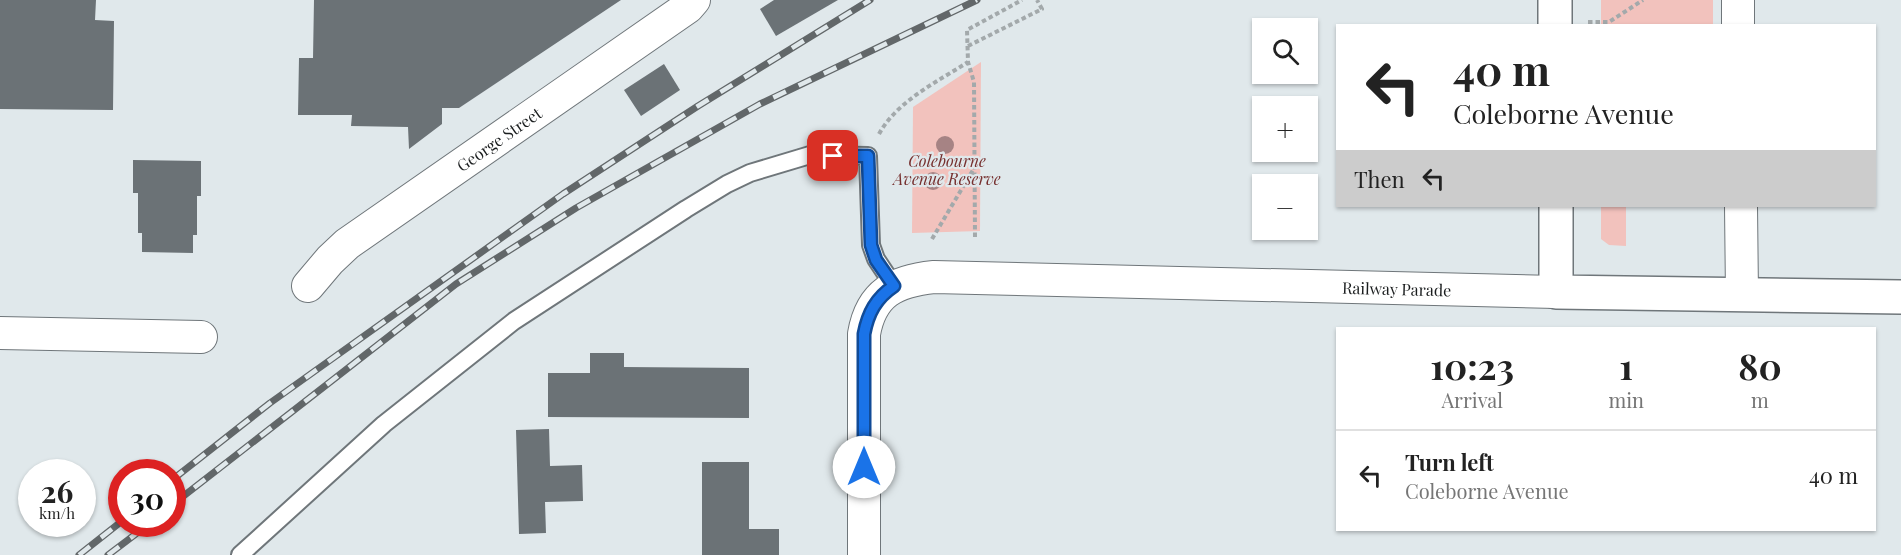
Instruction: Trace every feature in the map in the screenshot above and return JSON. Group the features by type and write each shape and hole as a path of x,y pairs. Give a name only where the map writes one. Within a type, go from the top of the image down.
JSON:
{"street":[{"name":"George Street","path":"308,286 347,244 688,7 694,0"},
{"path":"1555,0 1555,24"},
{"path":"1738,0 1738,24"},
{"path":"1556,207 1556,292"},
{"path":"1741,207 1742,295"},
{"name":"Railway Parade","path":"894,286 907,281 934,277 1556,292 1901,297"},
{"path":"864,555 864,334 871,309 883,294 894,286"},
{"path":"0,333 201,337"}],"lane":[{"path":"240,555 384,424 514,321 686,209 750,173 810,155 868,156 871,245 876,260 894,286"}],"path":[{"path":"975,237 974,82 968,62 967,30 1022,0"},
{"path":"968,46 1042,9 1037,0"},
{"path":"1609,22 1643,0"},
{"path":"868,156 884,126 903,105 968,62"},
{"path":"932,239 974,168"}],"green space":[{"path":"1601,0 1713,0 1713,24 1601,24"},
{"name":"Colebourne Avenue Reserve","path":"981,62 980,231 912,233 913,107"},
{"path":"1601,207 1626,207 1626,246 1609,245 1601,239"}],"building":[{"path":"0,0 96,0 95,20 114,21 113,110 0,109"},
{"path":"314,0 621,0 459,108 442,108 442,124 409,149 408,127 351,126 352,115 298,115 299,58 313,58"},
{"path":"774,0 838,0 776,36 760,9"},
{"path":"664,64 680,90 641,116 624,90"},
{"path":"133,160 201,161 201,196 197,196 197,235 193,235 193,253 142,252 142,233 138,233 138,193 133,193"},
{"path":"590,353 624,353 624,367 749,368 749,418 548,417 548,373 590,373"},
{"path":"549,429 550,466 582,465 583,501 545,502 546,533 519,534 516,430"},
{"path":"702,462 749,462 749,529 779,529 779,555 702,555"}],"railway":[{"path":"186,469 270,403 563,194 698,106 870,0"},
{"path":"186,494 456,284 576,208 760,104 977,0"},
{"path":"79,555 108,532"},
{"path":"108,555 132,537"}],"route":[{"path":"833,156 868,156 871,245 876,260 894,286 883,294 871,309 866,321 864,334 864,467"}]}
